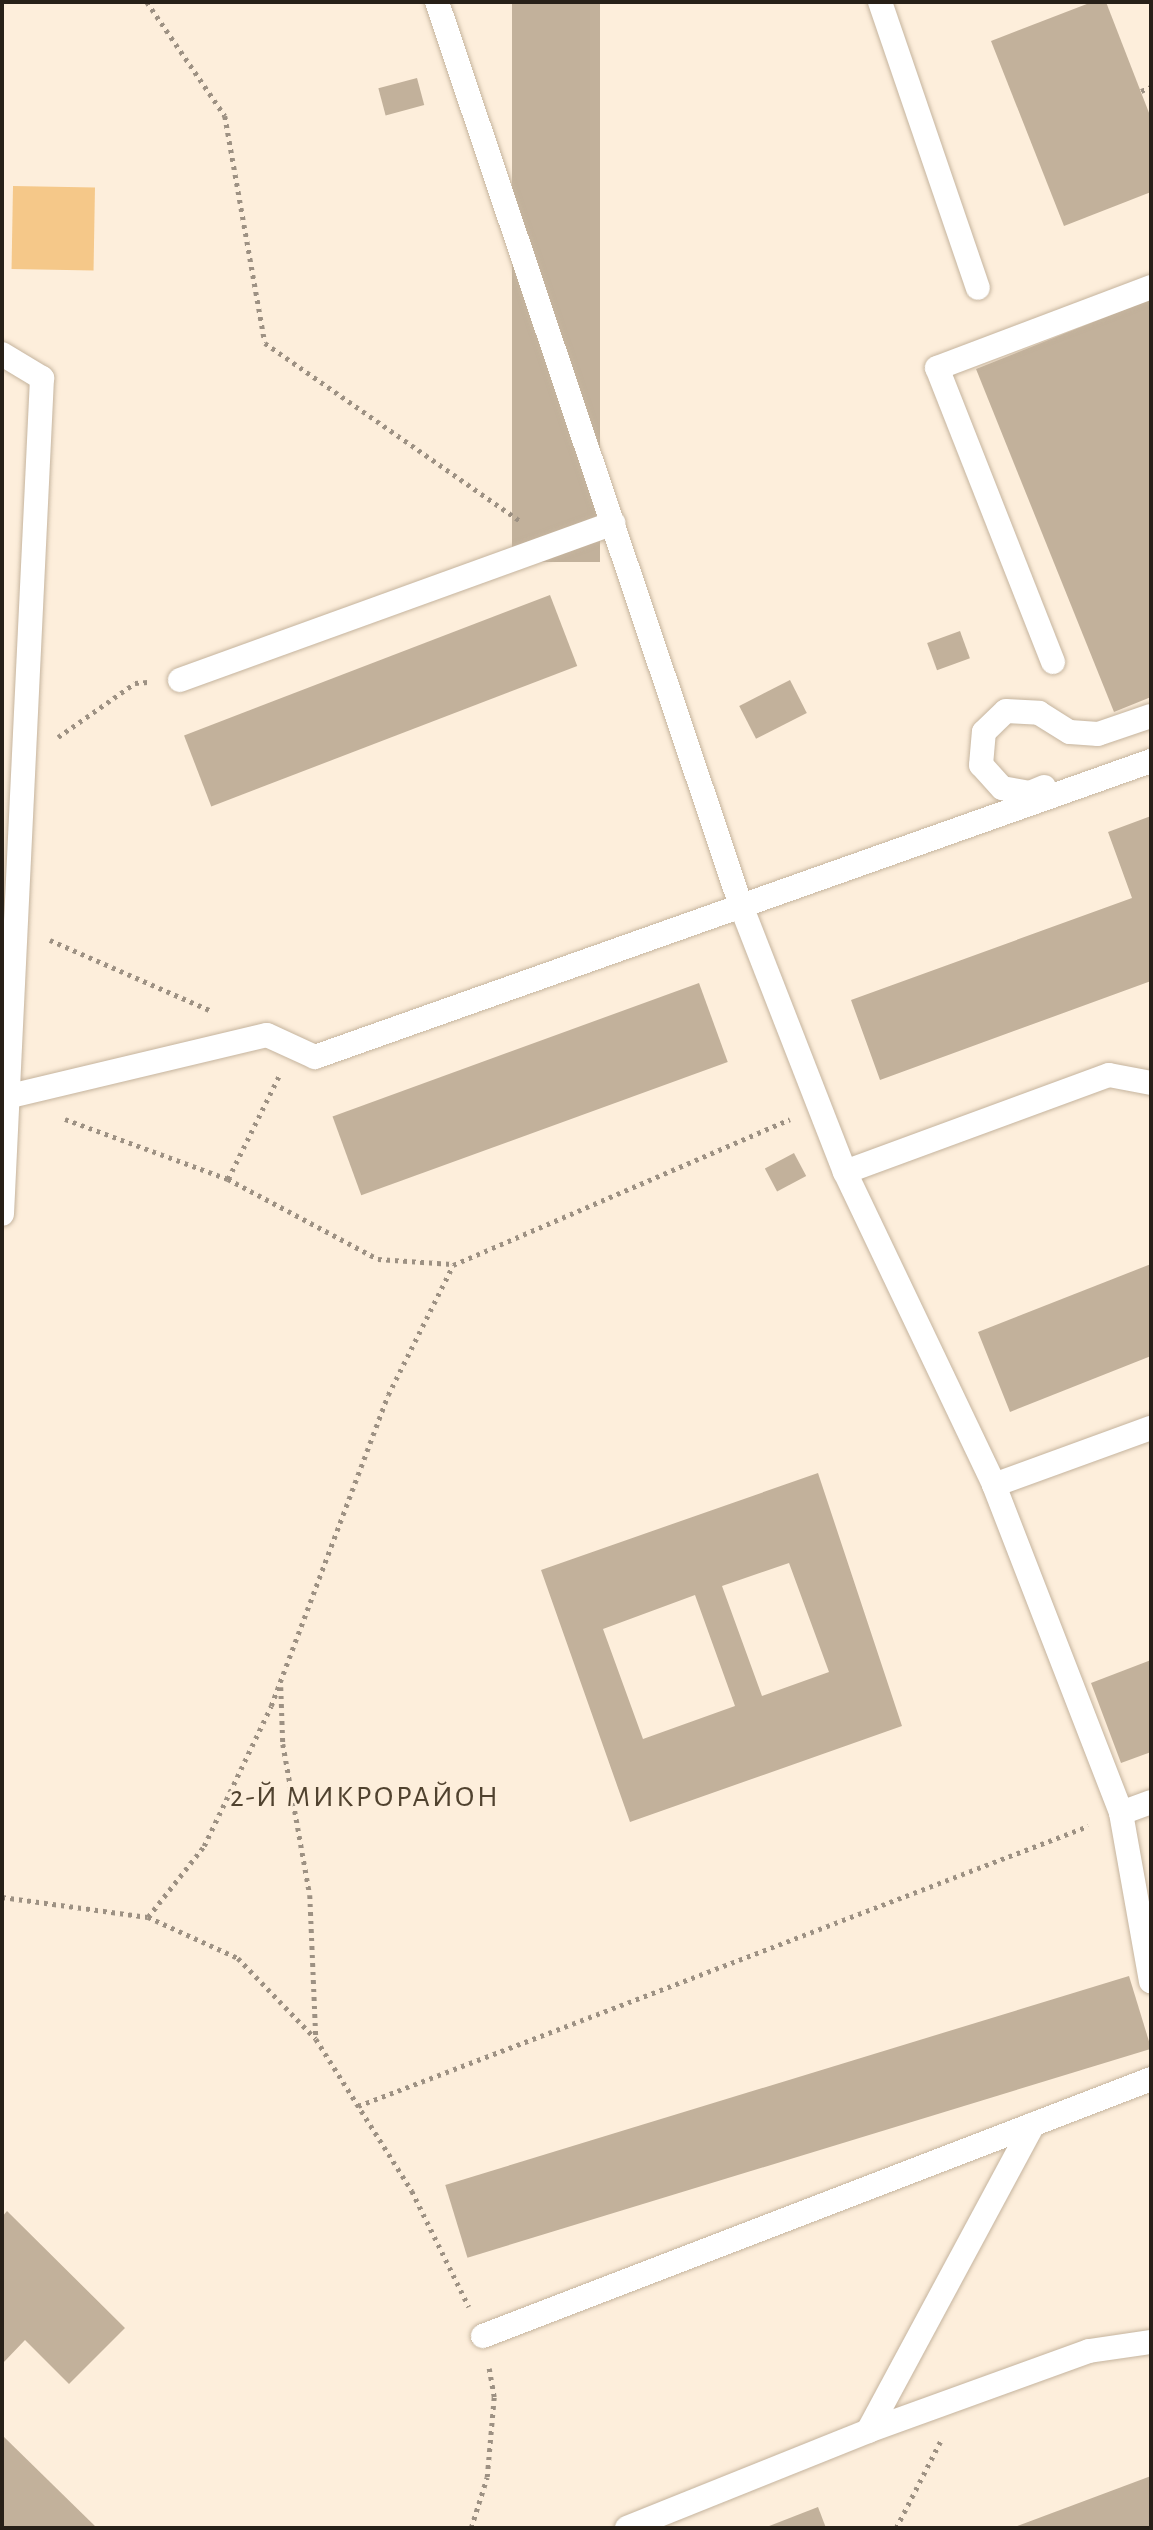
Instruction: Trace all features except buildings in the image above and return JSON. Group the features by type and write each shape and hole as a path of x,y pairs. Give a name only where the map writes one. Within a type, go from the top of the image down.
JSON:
{"lane":[{"path":"437,2 740,902 845,1171 994,1485 1121,1813 1151,1981"},
{"path":"880,2 978,288"},
{"path":"1052,663 937,368 1151,286"},
{"path":"2,354 42,379 5,1098 2,1214"},
{"path":"180,680 613,523"},
{"path":"1151,716 1098,734 1070,732 1039,713 1006,710 984,732 981,765 1002,788 1030,793 1151,742"},
{"path":"5,1098 267,1035 315,1057 740,902 1151,761"},
{"path":"845,1171 1109,1075 1151,1083"},
{"path":"994,1485 1151,1427"},
{"path":"1121,1813 1151,1802"},
{"path":"484,2336 1151,2079"},
{"path":"867,2431 1033,2125"},
{"path":"627,2528 867,2431 1089,2351 1151,2342"}],"path":[{"path":"147,2 225,116 265,343 555,544"},
{"path":"1141,91 1151,87"},
{"path":"24,761 135,683 180,680"},
{"path":"16,925 217,1013"},
{"path":"228,1179 294,1047"},
{"path":"60,1117 228,1179 378,1259 453,1265 820,1106"},
{"path":"148,1917 204,1846 281,1686 388,1395 453,1265"},
{"path":"281,1686 283,1744 310,1895 316,2039"},
{"path":"358,2106 1121,1813"},
{"path":"2,1897 148,1917 238,1958 316,2039 412,2192 484,2336 494,2397 487,2477 471,2528"},
{"path":"896,2528 962,2397"}],"shaded area":[{"path":"13,186 95,187 94,270 12,269"}],"district":[{"name":"2-Й МИКРОРАЙОН","path":"365,1797"}]}
